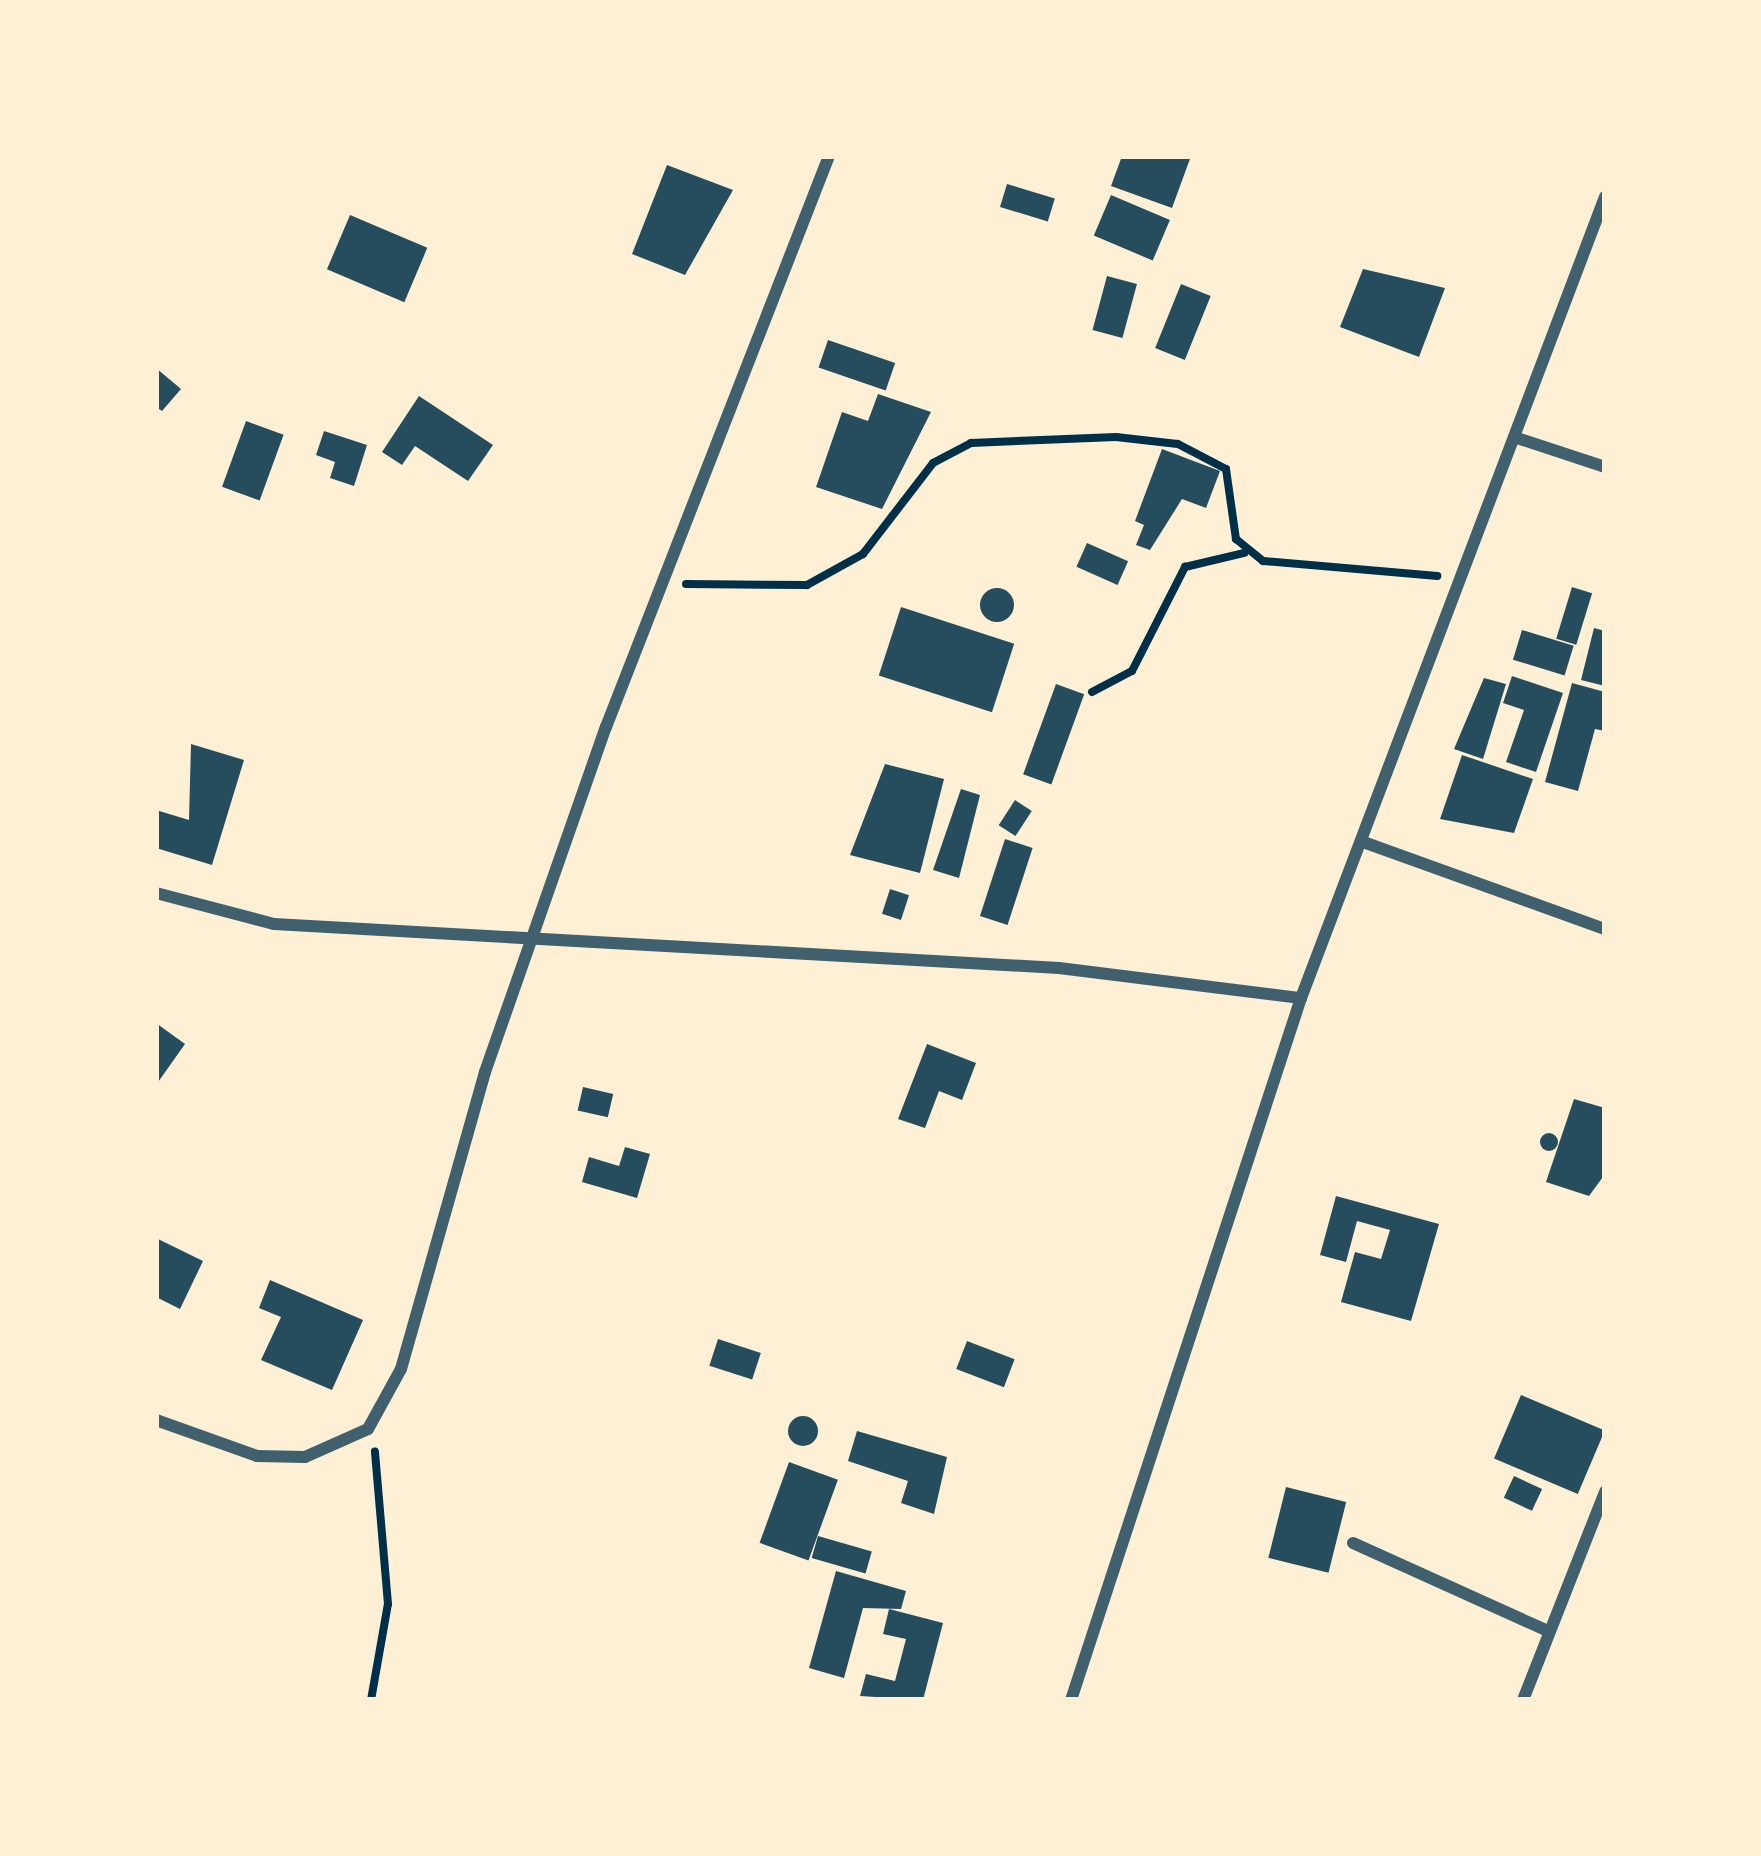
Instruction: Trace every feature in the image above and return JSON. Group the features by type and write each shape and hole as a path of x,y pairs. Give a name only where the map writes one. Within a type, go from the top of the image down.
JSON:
{"street":[{"path":"156,1420 257,1456 305,1457 368,1429 401,1369 532,945 829,156"},
{"path":"1071,1700 1301,998 1366,842 1605,196"},
{"path":"1514,437 1605,467"},
{"path":"1366,842 1605,929"},
{"path":"156,893 274,924 532,945 1059,968 1301,998"},
{"path":"1523,1700 1605,1492"},
{"path":"1353,1543 1548,1631"}],"path":[{"path":"666,581 745,593 807,585 863,554 933,464 971,442 1147,439 1206,453 1226,469 1244,553"},
{"path":"1092,692 1132,670 1185,567 1244,553 1462,578"},
{"path":"368,1429 388,1604 371,1700"}],"building":[{"path":"1122,156 1191,156 1172,208 1111,186"},
{"path":"667,165 733,190 685,275 632,254"},
{"path":"1007,184 1055,199 1048,222 1000,207"},
{"path":"1111,195 1170,220 1153,261 1094,236"},
{"path":"350,215 427,248 404,302 327,269"},
{"path":"1363,269 1445,288 1419,357 1340,327"},
{"path":"1107,276 1137,284 1122,338 1093,330"},
{"path":"1181,284 1211,296 1185,360 1155,348"},
{"path":"828,340 895,363 886,391 819,367"},
{"path":"156,368 181,389 162,411 156,407"},
{"path":"878,394 931,412 882,509 816,487 842,412 868,421"},
{"path":"419,396 493,445 468,481 415,446 402,465 382,452"},
{"path":"246,421 284,435 260,500 222,487"},
{"path":"324,431 367,445 354,486 330,478 335,462 316,455"},
{"path":"1162,449 1220,471 1206,508 1182,499 1150,550 1136,545 1144,525 1135,521"},
{"path":"1087,543 1128,561 1118,585 1076,567"},
{"path":"1572,587 1592,593 1576,645 1556,639"},
{"path":"997,588 1009,593 1014,605 1009,617 997,622 985,617 980,605 985,593"},
{"path":"901,607 1014,644 992,712 879,675"},
{"path":"1594,628 1605,631 1605,686 1581,680"},
{"path":"1522,630 1574,646 1565,675 1513,660"},
{"path":"1512,676 1563,693 1536,772 1506,762 1524,710 1503,703"},
{"path":"1484,678 1506,684 1483,759 1454,749"},
{"path":"1572,683 1605,692 1605,731 1595,729 1578,791 1545,782"},
{"path":"1056,684 1084,694 1051,784 1023,774"},
{"path":"191,744 244,760 212,865 156,848 156,810 189,820"},
{"path":"1462,755 1533,779 1514,833 1440,819"},
{"path":"885,764 944,779 920,873 850,855"},
{"path":"961,789 980,795 959,878 933,870"},
{"path":"1015,800 1032,811 1015,836 999,825"},
{"path":"1005,839 1033,848 1008,925 980,916"},
{"path":"890,889 909,895 901,920 882,914"},
{"path":"156,1023 185,1044 156,1085"},
{"path":"927,1044 976,1063 962,1100 939,1091 925,1128 898,1119"},
{"path":"583,1087 613,1094 608,1117 578,1110"},
{"path":"1574,1099 1605,1108 1605,1174 1589,1196 1546,1182"},
{"path":"1549,1133 1558,1142 1549,1151 1540,1142"},
{"path":"625,1147 650,1154 637,1198 582,1182 589,1157 619,1166"},
{"path":"1336,1196 1439,1224 1411,1321 1341,1302 1355,1252 1381,1259 1390,1230 1357,1221 1346,1262 1320,1255"},
{"path":"156,1238 203,1261 180,1309 156,1297"},
{"path":"270,1280 363,1320 332,1390 261,1360 281,1317 259,1308"},
{"path":"718,1339 761,1353 752,1380 709,1366"},
{"path":"967,1341 1015,1359 1004,1387 956,1369"},
{"path":"1521,1395 1605,1431 1578,1494 1494,1459"},
{"path":"803,1416 814,1420 818,1431 814,1442 803,1446 792,1442 788,1431 792,1420"},
{"path":"857,1431 947,1457 934,1514 901,1503 908,1481 848,1461"},
{"path":"789,1462 838,1480 808,1561 760,1543"},
{"path":"1514,1476 1542,1489 1532,1511 1504,1498"},
{"path":"1286,1487 1346,1502 1328,1573 1268,1558"},
{"path":"818,1536 872,1551 865,1574 812,1558"},
{"path":"836,1571 906,1591 901,1609 863,1608 844,1678 809,1668"},
{"path":"889,1609 943,1623 923,1700 860,1696 866,1674 895,1681 906,1639 883,1634"}]}
